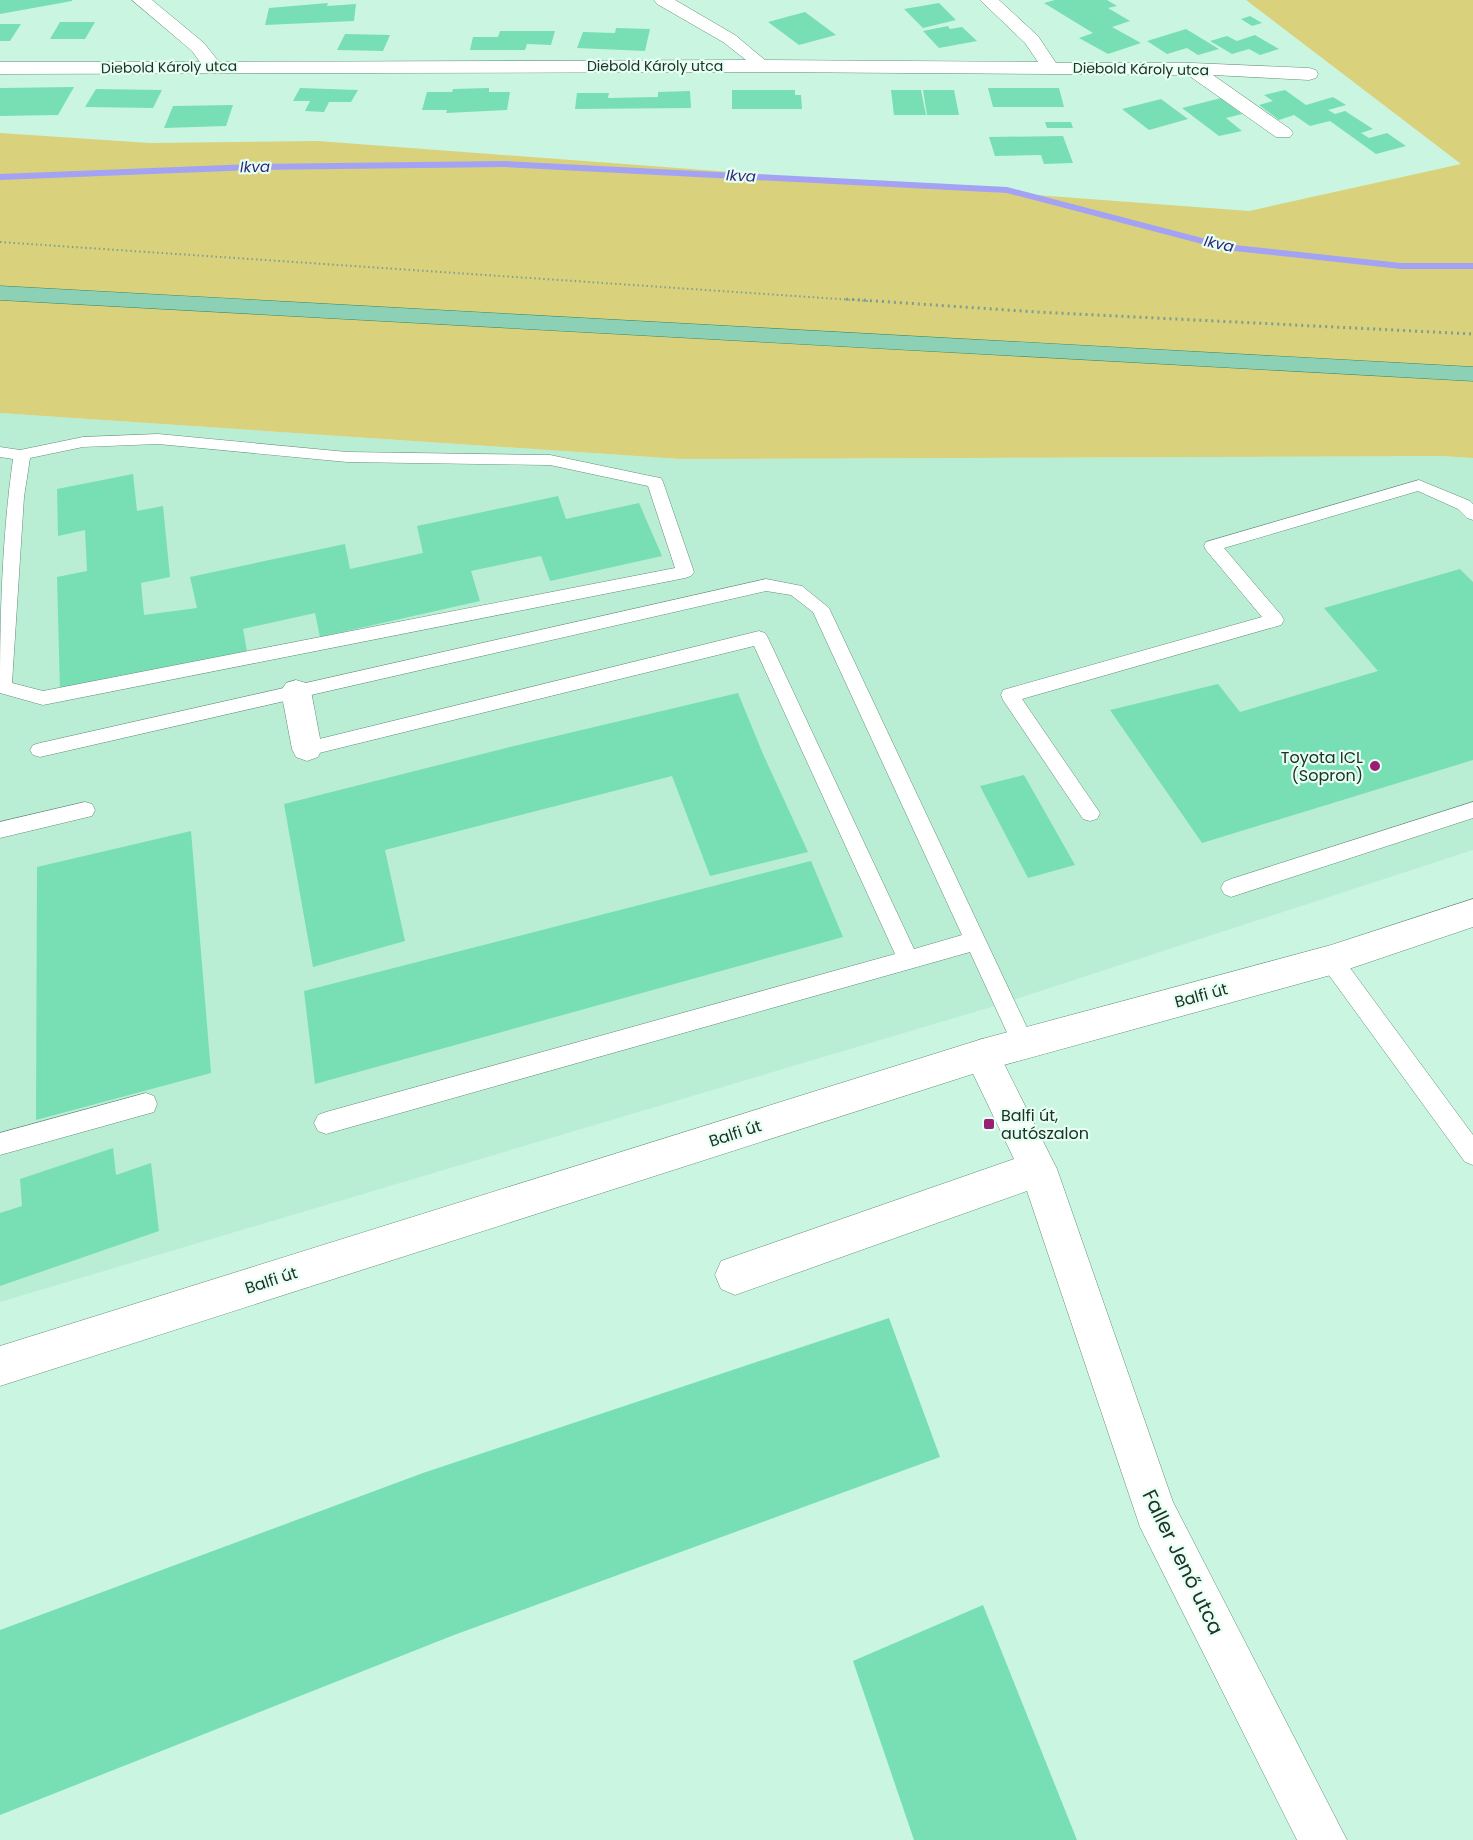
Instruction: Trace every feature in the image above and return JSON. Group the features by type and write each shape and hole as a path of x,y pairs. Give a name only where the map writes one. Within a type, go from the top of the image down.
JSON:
{"main road":[{"path":"0,293 1473,374"}],"street":[{"path":"141,0 198,47 212,65"},
{"path":"663,0 735,42 756,59 760,66"},
{"path":"993,4 1016,3"},
{"path":"993,4 1034,40 1044,54 1050,69"},
{"name":"Diebold Károly utca","path":"0,68 212,65 760,66 1192,69 1309,74"},
{"path":"1192,69 1282,133"},
{"path":"296,691 307,749"},
{"name":"Balfi út","path":"0,1366 982,1055 1331,960 1473,913"},
{"name":"Faller Jenő utca","path":"982,1055 1038,1169 1155,1512 1323,1840"},
{"path":"735,1275 1038,1169"}],"lane":[{"path":"0,452 19,454 83,442 158,439 347,457 550,460 655,482 685,572 43,698 2,687 16,497 22,455 19,454"},
{"path":"1090,813 1010,695 1275,621 1212,546 1419,485 1464,505 1473,513"},
{"path":"40,750 766,585 796,590 820,608 1023,1043"},
{"path":"307,749 759,638 908,960"},
{"path":"0,830 85,810"},
{"path":"1231,888 1473,810"},
{"path":"326,1123 975,941"},
{"path":"1331,960 1473,1154"},
{"path":"0,1144 146,1104"}],"path":[{"path":"0,242 1025,311 1473,334"}],"shaded area":[{"path":"1246,0 1473,0 1473,458 1441,456 681,459 0,413 0,133 150,143 318,141 1249,211 1461,164"},
{"path":"0,413 681,459 1441,456 1473,458 1473,850 988,1008 0,1302"}],"building":[{"path":"0,0 72,0 72,1 0,14"},
{"path":"1055,0 1107,0 1117,6 1108,8 1130,21 1112,27 1141,43 1108,54 1079,38 1093,33 1044,3"},
{"path":"328,3 327,6 356,4 354,21 265,25 269,8"},
{"path":"939,3 956,20 923,28 904,9"},
{"path":"805,12 836,35 799,45 768,22"},
{"path":"1250,16 1262,23 1252,26 1241,19"},
{"path":"60,22 95,22 85,39 50,39"},
{"path":"0,24 21,24 10,41 0,41"},
{"path":"948,26 950,29 962,27 977,41 939,48 923,31"},
{"path":"616,28 650,29 645,51 577,48 583,32 615,33"},
{"path":"1186,29 1219,49 1198,55 1187,48 1167,54 1147,41"},
{"path":"500,31 555,31 551,45 527,44 525,50 470,50 473,37 498,37"},
{"path":"345,34 390,35 383,51 337,50"},
{"path":"1255,35 1279,49 1260,55 1249,49 1232,54 1210,41 1227,36 1237,41"},
{"path":"74,87 58,115 0,116 0,88"},
{"path":"300,88 358,90 351,102 329,102 324,112 305,111 310,101 293,101"},
{"path":"489,88 489,92 510,92 507,110 446,113 447,110 422,110 427,92"},
{"path":"988,88 1059,88 1064,107 993,107"},
{"path":"96,89 162,90 153,108 85,107"},
{"path":"732,90 795,90 795,95 801,95 802,109 732,109"},
{"path":"891,90 921,90 926,115 894,115"},
{"path":"923,90 954,90 959,115 927,115"},
{"path":"1285,90 1306,105 1333,97 1346,105 1328,110 1335,114 1345,111 1373,129 1361,133 1369,138 1387,133 1406,146 1376,154 1330,121 1310,126 1294,115 1279,120 1259,105 1273,101 1264,95"},
{"path":"690,91 691,108 575,109 577,93 609,93 608,98 658,97 658,92"},
{"path":"1221,98 1242,114 1226,118 1242,131 1219,136 1182,108"},
{"path":"1161,99 1188,119 1149,130 1122,109"},
{"path":"233,105 226,126 164,128 173,106"},
{"path":"1045,122 1071,122 1073,128 1047,128"},
{"path":"1063,136 1073,163 1044,164 1041,155 995,156 989,137"},
{"path":"133,474 137,511 163,506 170,577 141,583 144,615 197,608 190,577 345,544 350,569 423,553 417,526 558,496 566,519 639,503 662,556 550,581 541,556 471,571 480,601 320,637 315,613 243,629 247,651 60,692 57,577 87,571 85,530 58,536 57,489"},
{"path":"1460,569 1473,582 1473,760 1202,843 1110,710 1218,684 1240,712 1378,671 1324,608"},
{"path":"738,693 808,852 710,876 672,776 385,850 405,941 313,967 284,804"},
{"path":"1024,775 1075,865 1028,878 980,786"},
{"path":"191,831 211,1073 36,1120 37,867"},
{"path":"811,861 843,937 315,1084 304,991"},
{"path":"113,1148 116,1175 151,1163 159,1231 0,1286 0,1213 22,1206 20,1179"},
{"path":"889,1318 940,1457 454,1635 0,1815 0,1630 423,1473"},
{"path":"983,1605 1077,1840 914,1840 853,1661"}],"waterway":[{"name":"Ikva","path":"0,177 253,167 505,164 1007,190 1225,247 1401,266 1473,266"}],"place":[{"name":"Toyota ICL (Sopron)","path":"1375,766"},
{"name":"Balfi út, autószalon","path":"989,1124"}]}
